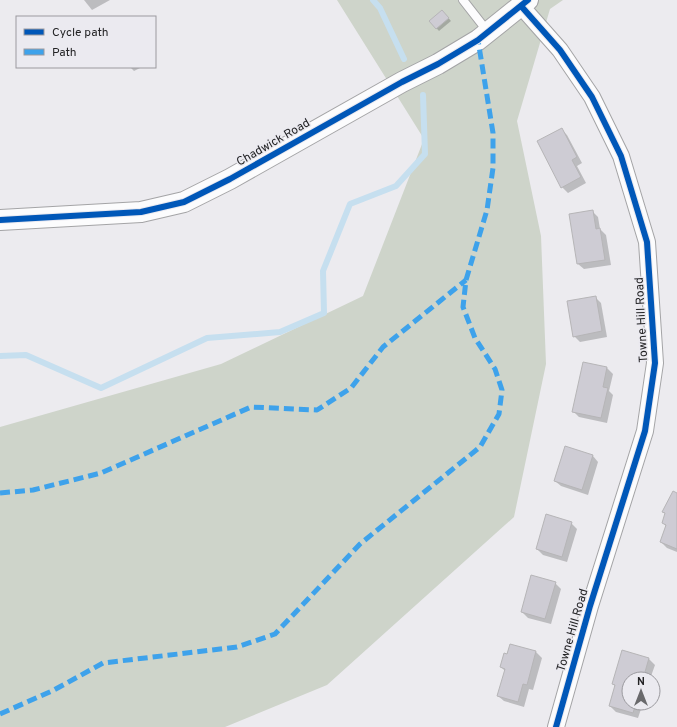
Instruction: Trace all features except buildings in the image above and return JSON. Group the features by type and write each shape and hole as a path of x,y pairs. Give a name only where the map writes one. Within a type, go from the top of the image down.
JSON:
{"street":[{"name":"Chadwick Road","path":"0,218 141,212 184,202 230,180 402,82 438,64 488,32 525,3"},
{"name":"Towne Hill Road","path":"525,3 560,50 592,97 622,156 647,242 655,363 645,431 590,606 556,727"}],"lane":[{"path":"463,0 488,32"}],"shaded area":[{"path":"337,0 563,0 550,9 517,121 541,236 546,364 514,517 327,685 225,727 0,727 0,427 221,364 363,296 424,139"}],"waterway":[{"path":"373,0 380,8 404,59"},
{"path":"0,356 26,355 101,388 207,338 280,332 324,313 323,271 350,204 396,186 425,154 423,95"}],"marked path":[{"path":"0,714 54,690 103,663 237,647 275,634 360,544 480,447 499,414 502,390 495,369 475,338 463,307 466,280 487,210 493,168 493,133 478,40"},
{"path":"0,493 33,490 101,473 251,407 317,410 351,388 383,347 466,280"}],"cycle path":[{"path":"0,220 141,212 184,202 230,179 402,82 438,64 478,40 528,0"},
{"path":"521,6 560,50 592,97 621,156 647,242 655,363 645,431 590,606 556,727"}]}
